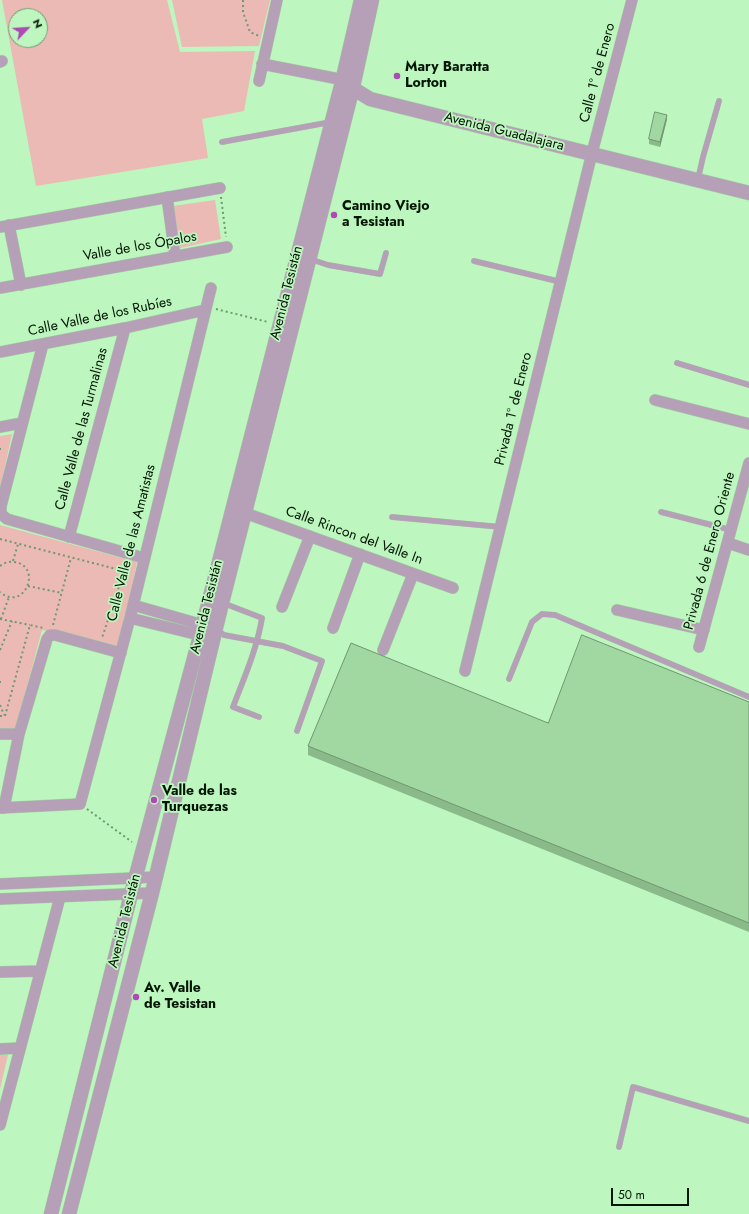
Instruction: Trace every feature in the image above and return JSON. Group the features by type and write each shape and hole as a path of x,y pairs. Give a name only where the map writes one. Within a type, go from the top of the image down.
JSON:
{"street":[{"path":"259,81 277,0"},
{"name":"Avenida Tesistán","path":"69,1214 156,877 211,633 332,122 348,85 361,0"},
{"name":"Avenida Tesistán","path":"51,1214 143,849 211,633 222,603 310,259 348,85 372,0"},
{"name":"Calle 1° de Enero","path":"592,153 632,0"},
{"name":"Avenida Guadalajara","path":"262,64 339,80 370,99 698,179 749,193"},
{"name":"Privada 1° de Enero","path":"464,671 501,527 592,153"},
{"path":"21,285 4,226 220,188"},
{"path":"167,197 175,256"},
{"name":"Valle de los Ópalos","path":"0,288 227,246"},
{"name":"Calle Valle de las Amatistas","path":"80,804 130,618 211,288"},
{"name":"Calle Valle de los Rubíes","path":"0,352 125,328 205,310"},
{"name":"Calle Valle de las Turmalinas","path":"69,537 125,328"},
{"path":"43,344 1,506 1,514 7,519 144,558"},
{"path":"655,400 749,424"},
{"path":"0,427 22,423"},
{"name":"Privada 6 de Enero Oriente","path":"699,647 749,463"},
{"name":"Calle Rincon del Valle In","path":"245,513 453,588"},
{"path":"282,607 310,536"},
{"path":"728,543 749,550"},
{"path":"333,628 360,554"},
{"path":"383,650 413,574"},
{"path":"133,605 211,633"},
{"path":"616,610 704,630"},
{"path":"130,618 211,633"},
{"path":"80,804 2,808 19,734 46,639 50,635 55,635 120,653"},
{"path":"0,734 19,734"},
{"path":"0,884 156,877"},
{"path":"0,899 152,893"},
{"path":"0,1125 60,897"},
{"path":"0,972 40,971"},
{"path":"0,1049 20,1048"}],"lane":[{"path":"698,179 719,101"},
{"path":"222,142 332,122"},
{"path":"310,259 328,265 380,274 386,253"},
{"path":"474,261 561,282"},
{"path":"677,363 749,384"},
{"path":"661,512 732,530"},
{"path":"392,517 501,527"},
{"path":"222,603 262,618 256,642 233,707 259,717"},
{"path":"509,679 532,622 542,614 554,615 749,697"},
{"path":"211,633 283,646 322,661 297,731"},
{"path":"619,1147 633,1086 749,1121"}],"path":[{"path":"243,0 243,12 250,32 267,41"},
{"path":"220,188 227,246"},
{"path":"205,310 217,309 268,322"},
{"path":"0,448 0,453"},
{"path":"0,539 124,571"},
{"path":"13,561 18,544"},
{"path":"52,630 71,557"},
{"path":"0,566 7,562 18,562 27,570 29,574 28,586 20,595 15,597 0,592"},
{"path":"28,586 62,593"},
{"path":"9,596 1,619 30,625"},
{"path":"0,650 12,621"},
{"path":"0,681 0,686"},
{"path":"0,705 5,716"},
{"path":"80,804 143,849"}],"shaded area":[{"path":"2,0 167,0 180,52 255,51 244,111 202,119 208,158 36,186 11,48 48,48 48,8 8,8 8,33"},
{"path":"172,0 270,0 259,46 182,47"},
{"path":"215,200 221,239 180,248 173,206"},
{"path":"12,434 0,489 0,436"},
{"path":"0,525 137,562 119,649 42,630 16,728 0,728"},
{"path":"0,1055 8,1055 0,1089"}],"building":[{"path":"655,112 667,115 660,142 649,139"},
{"path":"582,635 749,702 749,923 308,746 351,643 548,723"}],"place":[{"name":"Mary Baratta Lorton","path":"397,76"},
{"name":"Camino Viejo a Tesistan","path":"334,215"},
{"name":"Valle de las Turquezas","path":"154,800"},
{"name":"Av. Valle de Tesistan","path":"136,997"}]}
